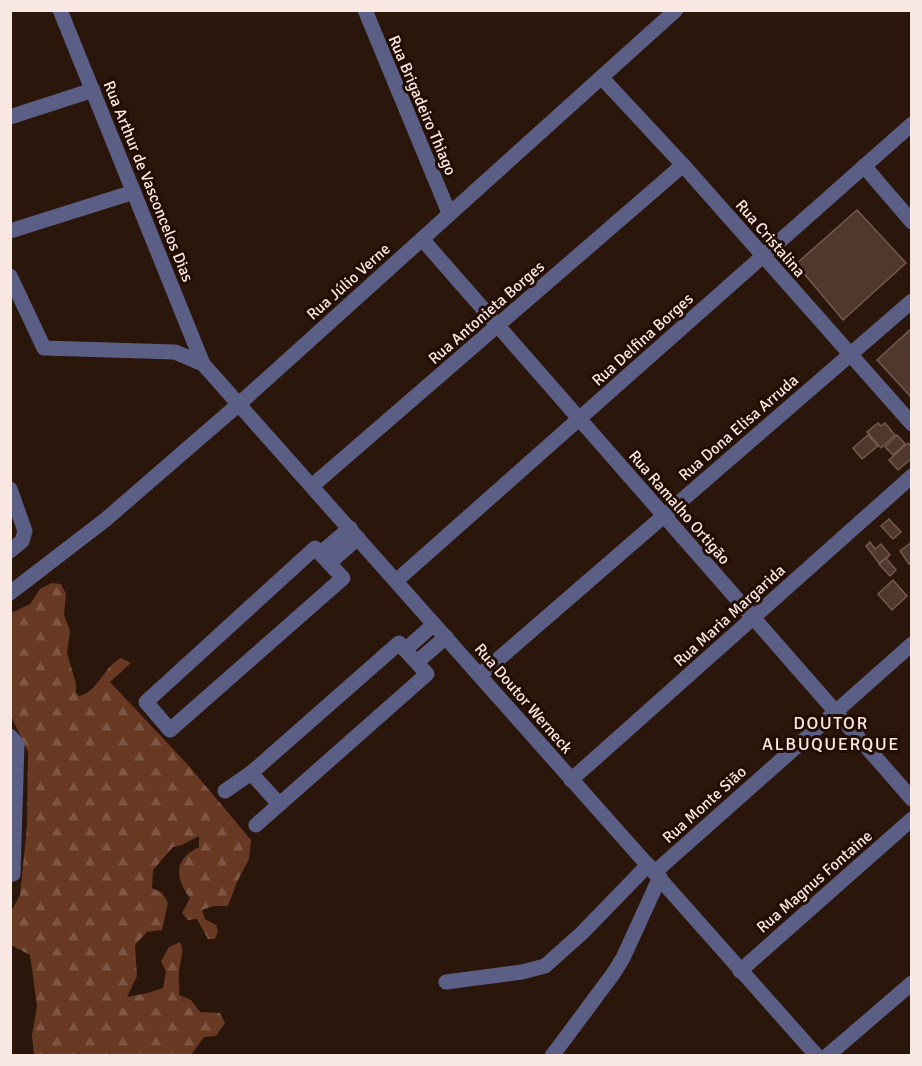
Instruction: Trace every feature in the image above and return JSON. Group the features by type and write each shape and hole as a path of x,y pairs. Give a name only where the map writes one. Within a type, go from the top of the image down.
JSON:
{"street":[{"name":"Rua Arthur de Vasconcelos Dias","path":"60,10 203,364"},
{"name":"Rua Brigadeiro Thiago","path":"365,10 449,213"},
{"name":"Rua Júlio Verne","path":"10,593 105,520 239,404 676,10"},
{"name":"Rua Cristalina","path":"602,78 683,165 912,424"},
{"path":"10,117 93,90"},
{"name":"Rua Delfina Borges","path":"396,581 912,124"},
{"name":"Rua Antonieta Borges","path":"312,486 683,165"},
{"path":"864,166 912,222"},
{"path":"10,231 134,192"},
{"name":"Rua Ramalho Ortigão","path":"422,239 912,799"},
{"path":"10,276 45,348 176,352 203,364"},
{"name":"Rua Dona Elisa Arruda","path":"480,675 912,301"},
{"name":"Rua Doutor Werneck","path":"203,364 817,1056"},
{"name":"Rua Maria Margarida","path":"571,780 912,476"},
{"path":"10,489 25,531 22,541 10,551"},
{"path":"325,558 354,533"},
{"path":"315,548 325,558 343,578 170,730 146,702 315,548"},
{"path":"405,650 435,624"},
{"path":"417,662 446,637"},
{"path":"225,791 251,773 399,643 417,662 427,674 256,825"},
{"name":"Rua Monte Sião","path":"446,982 522,972 545,966 912,644"},
{"path":"12,875 14,740"},
{"path":"251,773 279,804"},
{"name":"Rua Magnus Fontaine","path":"740,971 912,819"},
{"path":"552,1056 618,966 655,871"},
{"path":"827,1056 912,983"}],"green space":[{"path":"52,583 61,584 66,594 64,615 70,631 67,653 76,684 76,693 79,696 86,694 121,658 131,663 110,682 188,765 251,840 249,859 228,906 213,906 202,910 205,919 216,925 218,931 215,939 208,939 197,919 188,920 182,913 190,898 181,883 179,870 185,858 199,847 199,836 173,847 153,870 152,888 162,893 168,903 162,930 147,932 135,945 137,976 127,997 163,988 166,972 161,961 169,947 180,942 182,953 179,995 191,1000 200,1012 220,1013 225,1023 216,1036 204,1037 191,1055 34,1055 32,1036 37,1006 30,955 11,945 11,909 20,895 27,826 28,752 11,716 11,613 30,604 40,589"}],"building":[{"path":"857,210 906,263 843,320 796,264"},
{"path":"912,328 912,398 877,360"},
{"path":"878,423 881,426 885,423 895,435 881,448 867,432"},
{"path":"868,435 878,446 862,459 853,448"},
{"path":"897,435 905,444 893,455 885,447"},
{"path":"908,443 912,447 912,458 898,470 889,460"},
{"path":"889,519 901,532 893,539 881,526"},
{"path":"870,542 875,549 881,544 890,555 879,563 866,546"},
{"path":"912,542 912,562 909,564 900,551"},
{"path":"886,558 896,570 890,576 879,564"},
{"path":"893,580 907,596 892,610 878,594"}],"district":[{"name":"DOUTOR ALBUQUERQUE","path":"831,733"}]}
